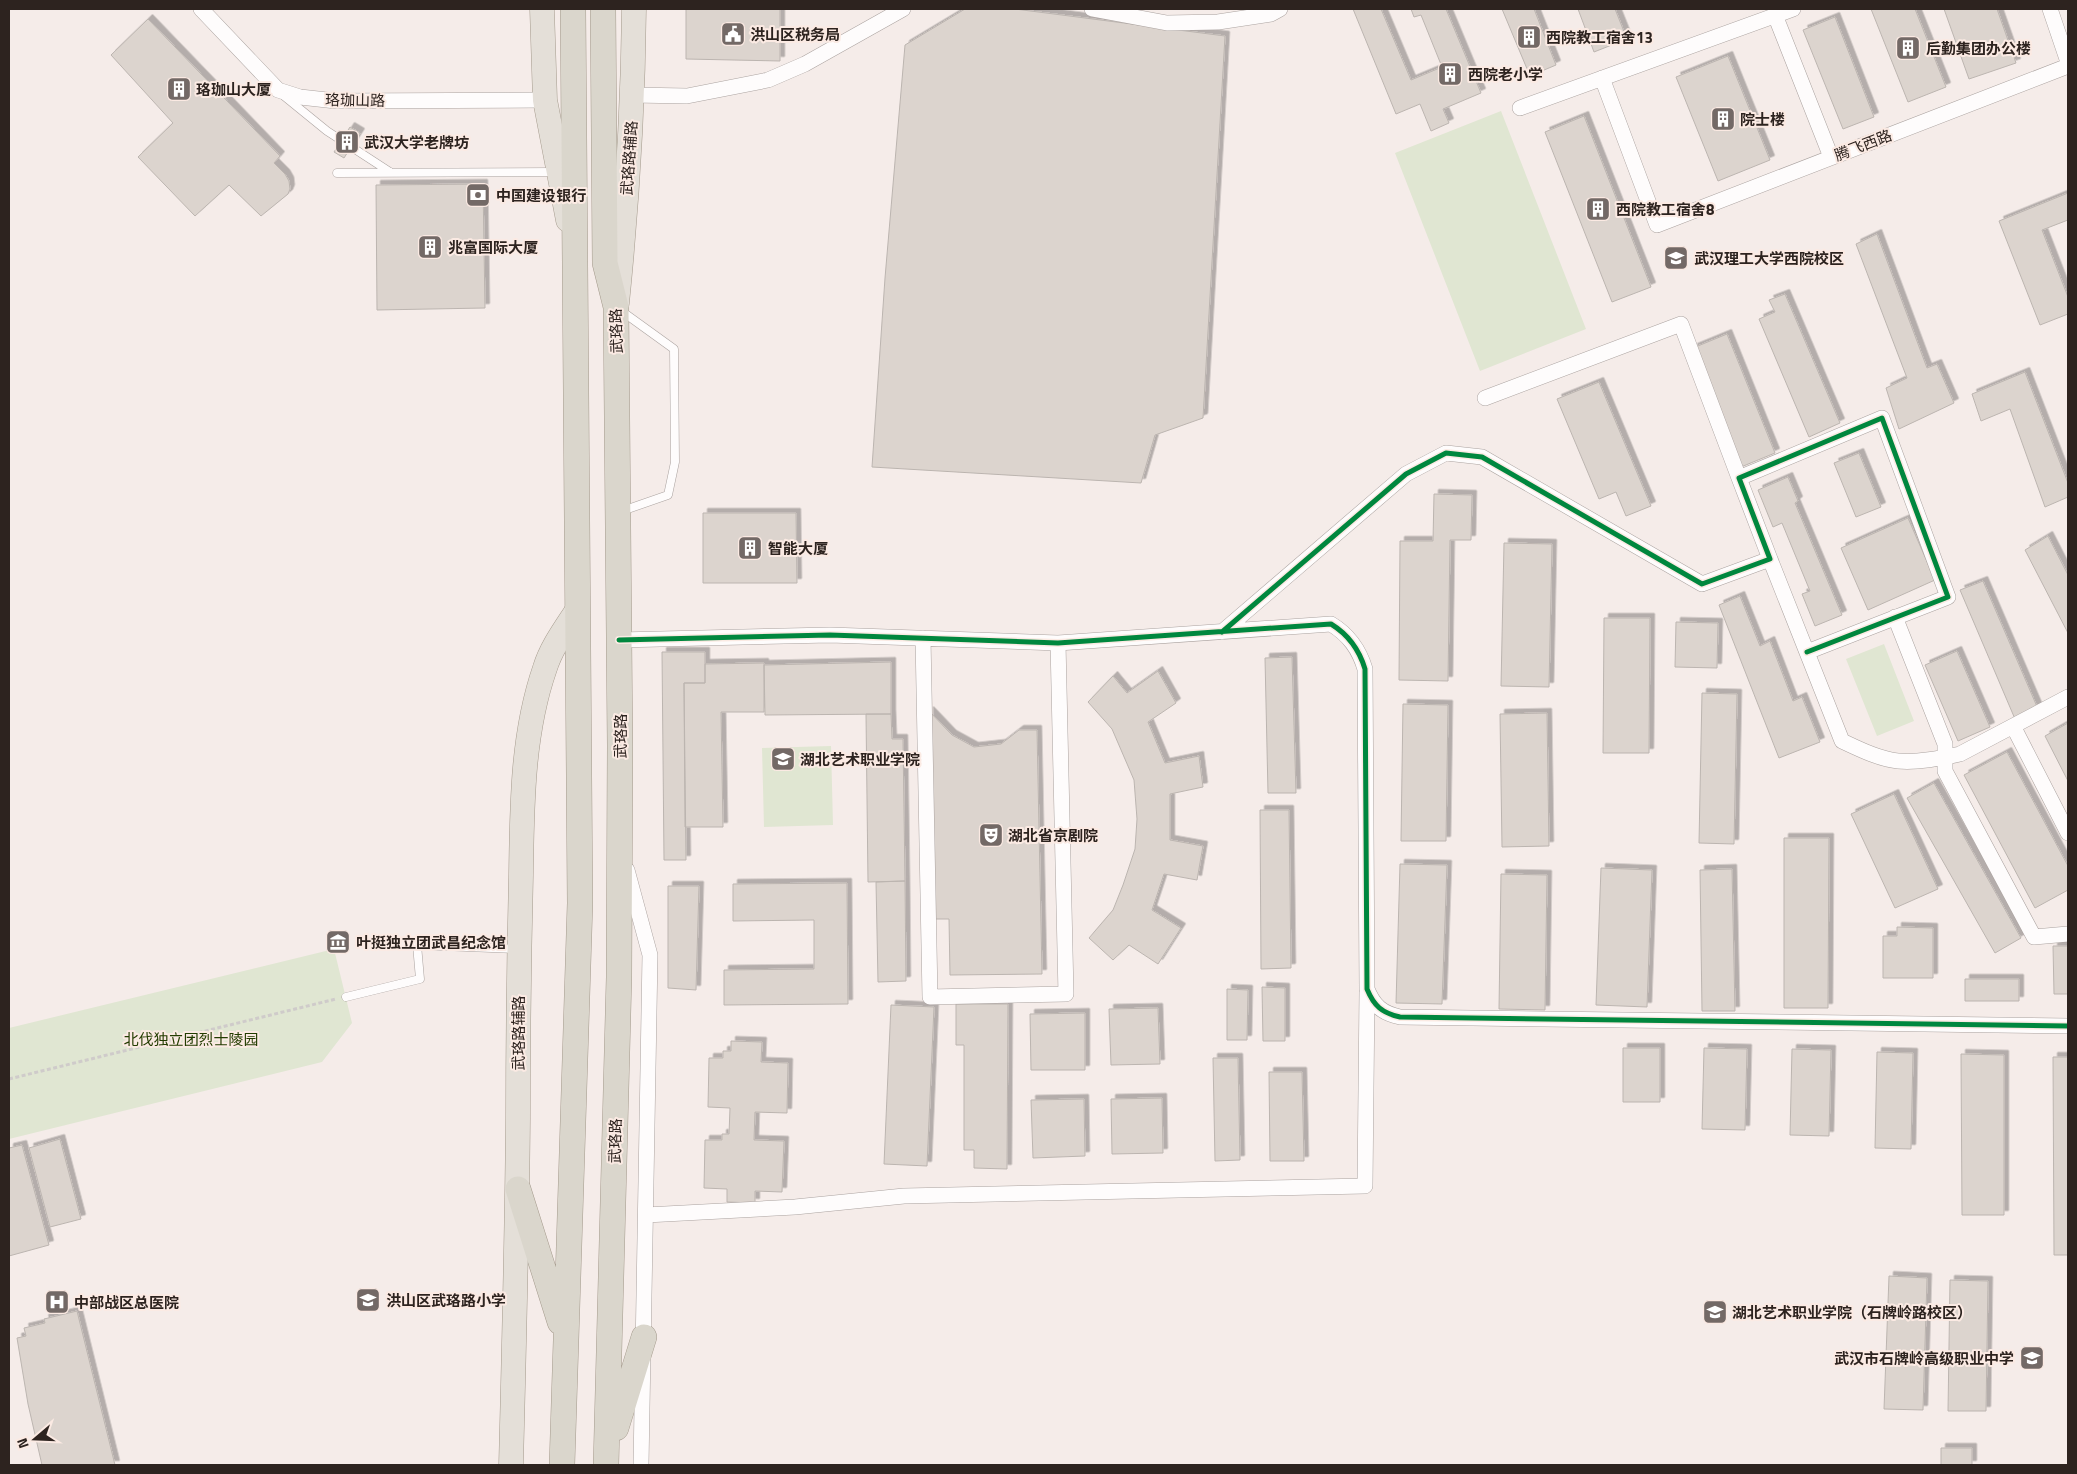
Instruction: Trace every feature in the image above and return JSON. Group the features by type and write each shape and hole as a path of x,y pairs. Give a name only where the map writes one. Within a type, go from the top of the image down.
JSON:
{"highway":[{"path":"562,1465 580,903 576,612 576,260 573,9"},
{"name":"武珞路","path":"603,9 605,263 616,307 620,842 614,1227 606,1463"},
{"path":"518,1189 566,1340"},
{"path":"606,1463 644,1337"}],"main road":[{"path":"542,9 544,100 576,260"},
{"name":"武珞路辅路","path":"616,307 625,218 633,95 634,9"},
{"name":"武珞路辅路","path":"511,1465 518,1189 519,949 522,806 527,748 533,710 545,667 559,638 576,612"}],"street":[{"name":"珞珈山路","path":"201,9 278,90 300,97 336,102 544,100"},
{"path":"633,95 687,96 768,80 805,64 903,9"},
{"path":"1092,9 1167,23 1218,22 1271,14 1280,9"},
{"path":"1520,108 1793,9"},
{"path":"2050,9 2068,64"},
{"path":"1775,15 1831,158"},
{"name":"腾飞西路","path":"1602,78 1657,225 2068,64"},
{"path":"1485,398 1681,324 1770,559 1842,741 1867,752 1897,761 1945,757 1960,754 2068,697"},
{"path":"1739,478 1882,418 1948,597 1806,652"},
{"path":"1222,632 1406,474 1446,453 1482,457 1702,584 1770,559"},
{"path":"1895,617 1945,744 1945,771 2034,937 2068,934"},
{"path":"619,640 830,635 1058,643 1331,624 1347,636 1361,654 1365,669 1367,989 1365,1186 904,1196 795,1207 646,1215"},
{"path":"923,638 930,996 1066,994 1058,643"},
{"path":"2013,726 2068,833"},
{"path":"620,842 650,955 641,1465"},
{"path":"1367,989 1373,1002 1385,1014 1400,1017 2068,1026"}],"lane":[{"path":"278,90 328,131 390,172"},
{"path":"338,173 559,172"},
{"path":"616,307 674,350 675,462 668,495 618,512"},
{"path":"346,996 420,979 417,945 519,949"}],"path":[{"path":"9,1079 346,996"}],"green space":[{"path":"1501,111 1586,329 1480,371 1395,153"},
{"path":"1884,644 1914,721 1877,736 1846,659"},
{"path":"831,746 833,825 764,827 762,748"},
{"name":"北伐独立团烈士陵园","path":"334,949 352,1023 322,1062 9,1139 9,1028"}],"building":[{"name":"洪山区税务局","path":"686,9 780,9 780,61 686,59"},
{"path":"965,9 1015,9 1225,36 1203,418 1155,435 1141,483 872,467 885,278 905,45"},
{"name":"西院老小学","path":"1353,9 1381,9 1411,80 1442,67 1421,15 1414,17 1411,9 1446,9 1481,93 1443,109 1449,123 1431,131 1420,104 1396,114"},
{"name":"西院教工宿舍13","path":"1502,9 1534,9 1556,65 1530,76"},
{"path":"1578,9 1615,9 1627,39 1594,52"},
{"name":"后勤集团办公楼","path":"1871,9 1915,9 1946,87 1908,102"},
{"path":"1944,9 1997,9 2016,63 1969,79"},
{"path":"1835,17 1874,117 1843,129 1803,30"},
{"name":"珞珈山大厦","path":"148,19 280,156 274,163 285,174 289,181 290,189 288,194 261,216 229,185 195,216 138,157 173,123 111,55"},
{"name":"院士楼","path":"1728,56 1770,160 1718,181 1676,77"},
{"name":"西院教工宿舍8","path":"1584,116 1651,287 1612,302 1545,132"},
{"name":"武汉大学老牌坊","path":"350,127 360,133 344,158 334,152"},
{"name":"兆富国际大厦","path":"483,184 485,308 377,310 376,185"},
{"path":"2068,193 2068,220 2042,230 2068,297 2068,314 2040,325 1999,221"},
{"path":"1877,234 1927,368 1937,364 1954,403 1899,429 1886,388 1907,378 1856,244"},
{"path":"1785,294 1840,423 1809,437 1759,319 1775,312 1769,300"},
{"path":"1727,334 1775,453 1741,467 1693,348"},
{"path":"2025,372 2068,483 2068,497 2045,507 2010,409 1981,421 1972,394"},
{"path":"1599,382 1651,506 1626,516 1616,492 1599,499 1557,399"},
{"path":"1859,453 1881,507 1856,517 1834,463"},
{"path":"1788,477 1798,501 1795,503 1842,615 1815,626 1802,594 1810,591 1782,523 1773,527 1758,490"},
{"path":"1434,494 1472,495 1471,540 1450,540 1448,681 1399,680 1400,541 1433,541"},
{"name":"智能大厦","path":"703,513 796,513 797,583 703,583"},
{"path":"1908,518 1935,580 1868,610 1841,548"},
{"path":"2048,536 2068,575 2068,633 2025,550"},
{"path":"1504,543 1552,544 1549,687 1501,686"},
{"path":"1983,581 2038,709 2015,719 1960,590"},
{"path":"1740,596 1760,646 1770,641 1793,701 1802,697 1820,742 1779,758 1719,605"},
{"path":"1604,618 1650,618 1649,753 1603,753"},
{"path":"1676,622 1718,623 1717,668 1675,667"},
{"path":"1957,651 1990,727 1958,741 1925,665"},
{"path":"662,652 705,652 705,683 684,683 686,860 664,860"},
{"path":"1292,657 1296,793 1268,793 1265,658"},
{"path":"891,662 891,714 765,715 764,665"},
{"path":"764,663 764,712 721,712 723,827 685,827 684,683 705,683 705,664"},
{"path":"1158,671 1176,703 1148,722 1165,763 1199,756 1203,787 1170,794 1170,840 1203,846 1197,880 1164,874 1152,910 1181,928 1158,964 1129,945 1113,960 1089,938 1113,910 1135,849 1137,819 1134,780 1112,729 1088,702 1113,676 1127,693"},
{"path":"1702,693 1737,694 1734,844 1699,843"},
{"path":"1403,704 1448,705 1446,841 1401,841"},
{"path":"929,711 952,735 974,747 1001,744 1019,730 1037,730 1042,974 950,975 949,919 933,919"},
{"path":"1547,713 1549,846 1502,847 1500,714"},
{"path":"866,714 891,714 892,739 903,739 905,881 868,882"},
{"path":"2068,723 2068,781 2045,736"},
{"path":"2007,752 2068,866 2068,890 2035,908 1964,775"},
{"path":"1934,783 2021,938 1995,953 1907,798"},
{"path":"1894,794 1938,889 1895,908 1851,814"},
{"path":"1260,810 1289,810 1291,968 1261,969"},
{"path":"1784,838 1829,838 1828,1008 1784,1008"},
{"path":"1400,864 1447,865 1442,1004 1396,1003"},
{"path":"1601,868 1652,870 1647,1007 1596,1005"},
{"path":"1732,869 1735,1011 1702,1011 1700,870"},
{"path":"1501,874 1547,875 1545,1010 1499,1009"},
{"path":"905,881 906,981 878,982 876,882"},
{"path":"847,883 848,1004 724,1005 724,970 814,969 814,920 733,921 733,884"},
{"path":"668,886 699,886 696,990 668,988"},
{"path":"1897,927 1933,928 1933,978 1883,978 1883,936 1897,936"},
{"path":"2053,946 2068,946 2068,994 2054,994"},
{"path":"1965,979 2019,979 2019,1001 1965,1001"},
{"path":"1262,987 1285,988 1285,1041 1263,1041"},
{"path":"1227,989 1248,990 1247,1040 1227,1040"},
{"path":"956,1004 1008,1004 1007,1169 974,1168 974,1150 964,1150 964,1045 956,1045"},
{"path":"891,1005 934,1007 927,1166 884,1164"},
{"path":"1158,1008 1160,1064 1111,1065 1109,1009"},
{"path":"1085,1013 1085,1070 1031,1070 1030,1014"},
{"path":"731,1041 762,1042 761,1062 788,1063 787,1113 755,1112 754,1140 784,1141 782,1192 755,1191 755,1203 727,1202 727,1189 704,1188 705,1140 722,1140 722,1134 729,1134 730,1108 708,1107 709,1058 723,1058 723,1051 731,1051"},
{"path":"1623,1048 1660,1048 1660,1102 1623,1102"},
{"path":"1704,1048 1747,1049 1745,1130 1702,1129"},
{"path":"1792,1049 1831,1050 1829,1136 1790,1135"},
{"path":"1877,1052 1913,1053 1911,1149 1875,1148"},
{"path":"1961,1054 2004,1055 2004,1215 1962,1215"},
{"path":"2053,1057 2068,1057 2068,1255 2054,1255"},
{"path":"1213,1058 1238,1058 1240,1160 1215,1161"},
{"path":"1269,1072 1302,1072 1304,1161 1270,1161"},
{"path":"1162,1098 1163,1153 1112,1154 1111,1099"},
{"path":"1084,1099 1085,1156 1033,1158 1031,1100"},
{"path":"60,1139 81,1219 50,1227 29,1148"},
{"path":"22,1145 49,1245 9,1256 9,1148"},
{"path":"1889,1276 1927,1278 1923,1410 1884,1409"},
{"path":"1950,1280 1988,1281 1986,1411 1948,1411"},
{"path":"77,1311 115,1465 42,1465 28,1404 17,1338 26,1336 24,1328 45,1323 44,1319"},
{"path":"1941,1448 1972,1448 1972,1465 1941,1465"}],"cycle path":[{"path":"1222,632 1406,474 1446,453 1482,457 1702,584 1770,559 1739,478 1882,418 1948,597 1807,652"},
{"path":"619,640 830,635 1058,643 1331,624 1352,643 1360,655 1365,669 1367,989 1373,1000 1383,1011 1400,1017 2068,1026"}],"place":[{"name":"洪山区税务局","path":"733,34"},
{"name":"西院教工宿舍13","path":"1529,37"},
{"name":"后勤集团办公楼","path":"1908,48"},
{"name":"西院老小学","path":"1450,74"},
{"name":"珞珈山大厦","path":"179,89"},
{"name":"院士楼","path":"1723,119"},
{"name":"武汉大学老牌坊","path":"347,142"},
{"name":"中国建设银行","path":"478,195"},
{"name":"西院教工宿舍8","path":"1598,209"},
{"name":"兆富国际大厦","path":"430,247"},
{"name":"武汉理工大学西院校区","path":"1676,258"},
{"name":"智能大厦","path":"750,548"},
{"name":"湖北艺术职业学院","path":"783,759"},
{"name":"湖北省京剧院","path":"991,835"},
{"name":"叶挺独立团武昌纪念馆","path":"338,942"},
{"name":"洪山区武珞路小学","path":"368,1300"},
{"name":"中部战区总医院","path":"57,1302"},
{"name":"湖北艺术职业学院（石牌岭路校区）","path":"1715,1312"},
{"name":"武汉市石牌岭高级职业中学","path":"2032,1358"}]}
